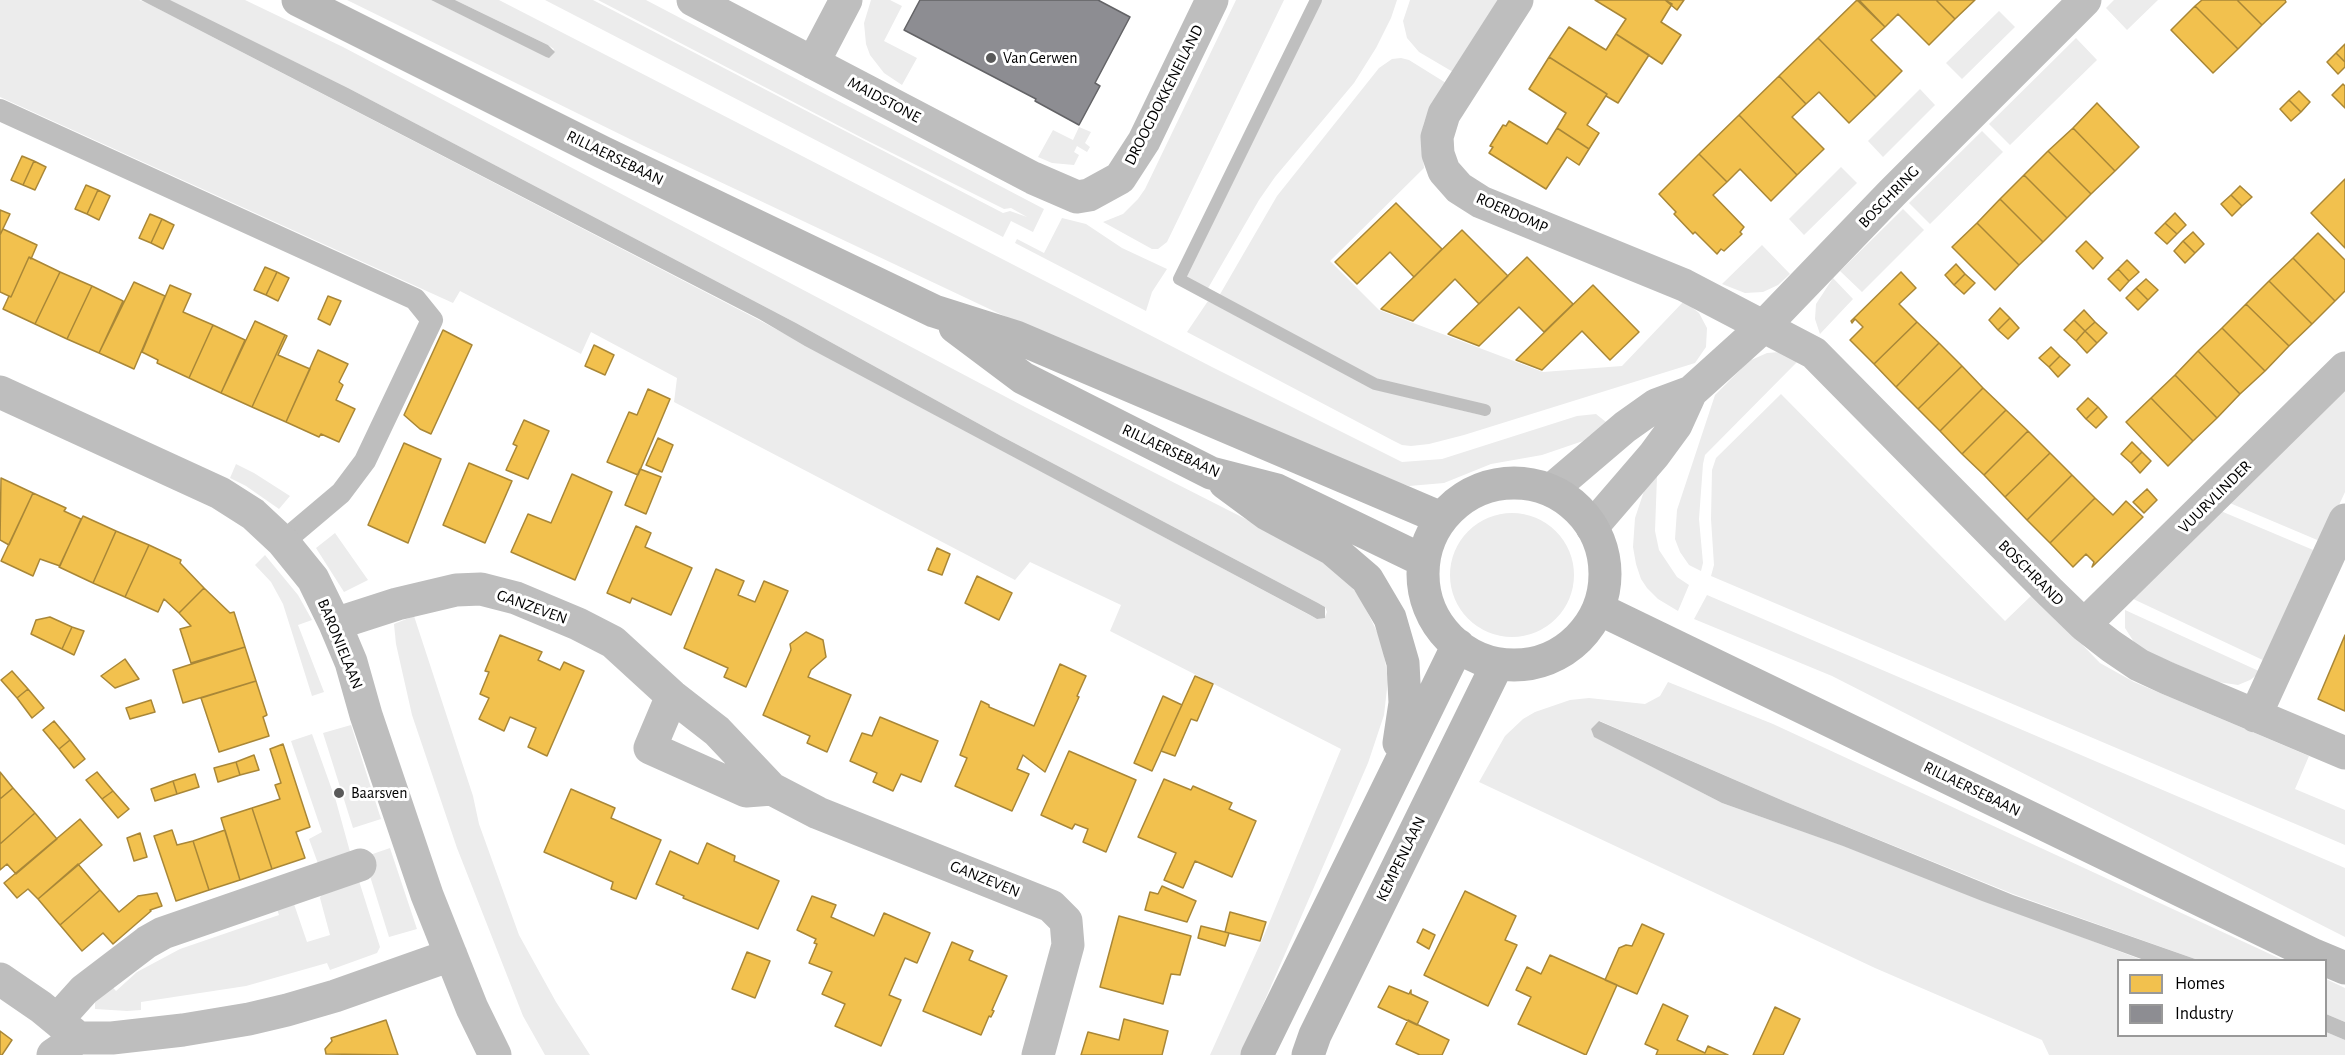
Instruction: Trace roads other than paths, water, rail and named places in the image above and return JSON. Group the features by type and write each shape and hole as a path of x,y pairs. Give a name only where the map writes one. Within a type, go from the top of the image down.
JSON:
{"street":[{"name":"RILLAERSEBAAN","path":"298,0 602,152 934,311 1016,337 1441,518"},
{"name":"MAIDSTONE","path":"693,0 1033,178 1077,197"},
{"path":"813,63 846,0"},
{"name":"DROOGDOKKENEILAND","path":"1077,197 1089,195 1120,178 1144,141 1212,0"},
{"name":"ROERDOMP","path":"1517,0 1444,114 1437,137 1438,154 1444,171 1459,188 1481,202 1684,285 1763,327"},
{"name":"BOSCHRING","path":"1551,490 1625,427 1656,405 1691,392 1763,327 1892,193 2085,0"},
{"name":"RILLAERSEBAAN","path":"934,311 1023,378 1211,473 1277,490 1424,561"},
{"name":"BOSCHRAND","path":"1763,327 1820,357 2084,625 2139,665 2345,753"},
{"name":"VUURVLINDER","path":"2084,625 2345,368"},
{"name":"BOSCHRING","path":"1592,527 1654,455 1676,425 1691,392"},
{"name":"BARONIELAAN","path":"0,393 220,493 253,514 283,542 313,579 351,662 366,715 427,895 472,1008 495,1055"},
{"path":"1211,473 1267,514 1332,549 1367,579 1389,618 1402,663 1405,703 1395,770"},
{"path":"1520,483 1551,490 1574,507 1592,527 1600,541 1606,566 1599,609 1587,634 1568,651 1535,664 1497,665 1458,645 1431,613 1422,580 1425,549 1432,531 1453,503 1484,488 1520,483"},
{"path":"2255,716 2345,520"},
{"name":"GANZEVEN","path":"335,624 397,604 456,590 481,589 516,598 578,624 613,642 672,696 717,731 772,789 818,813 1051,906 1066,921 1068,945 1038,1055"},
{"name":"RILLAERSEBAAN","path":"1599,609 2324,959"},
{"path":"1257,1055 1458,645"},
{"name":"KEMPENLAAN","path":"1308,1055 1314,1035 1497,665"},
{"name":"GANZEVEN","path":"672,696 650,748 746,791 772,789"},
{"path":"63,1038 84,990 163,933 360,865"},
{"path":"0,979 63,1038 112,1038 183,1030 249,1019 334,996 451,955"},
{"name":"RILLAERSEBAAN","path":"2327,960 2345,968"}],"lane":[{"path":"0,110 415,299 432,320 365,461 340,494 283,542"}],"waterway":[{"path":"1316,0 1179,279 1375,384 1485,410"}],"place":[{"name":"Van Gerwen","path":"991,58"},
{"name":"Baarsven","path":"339,793"}]}
